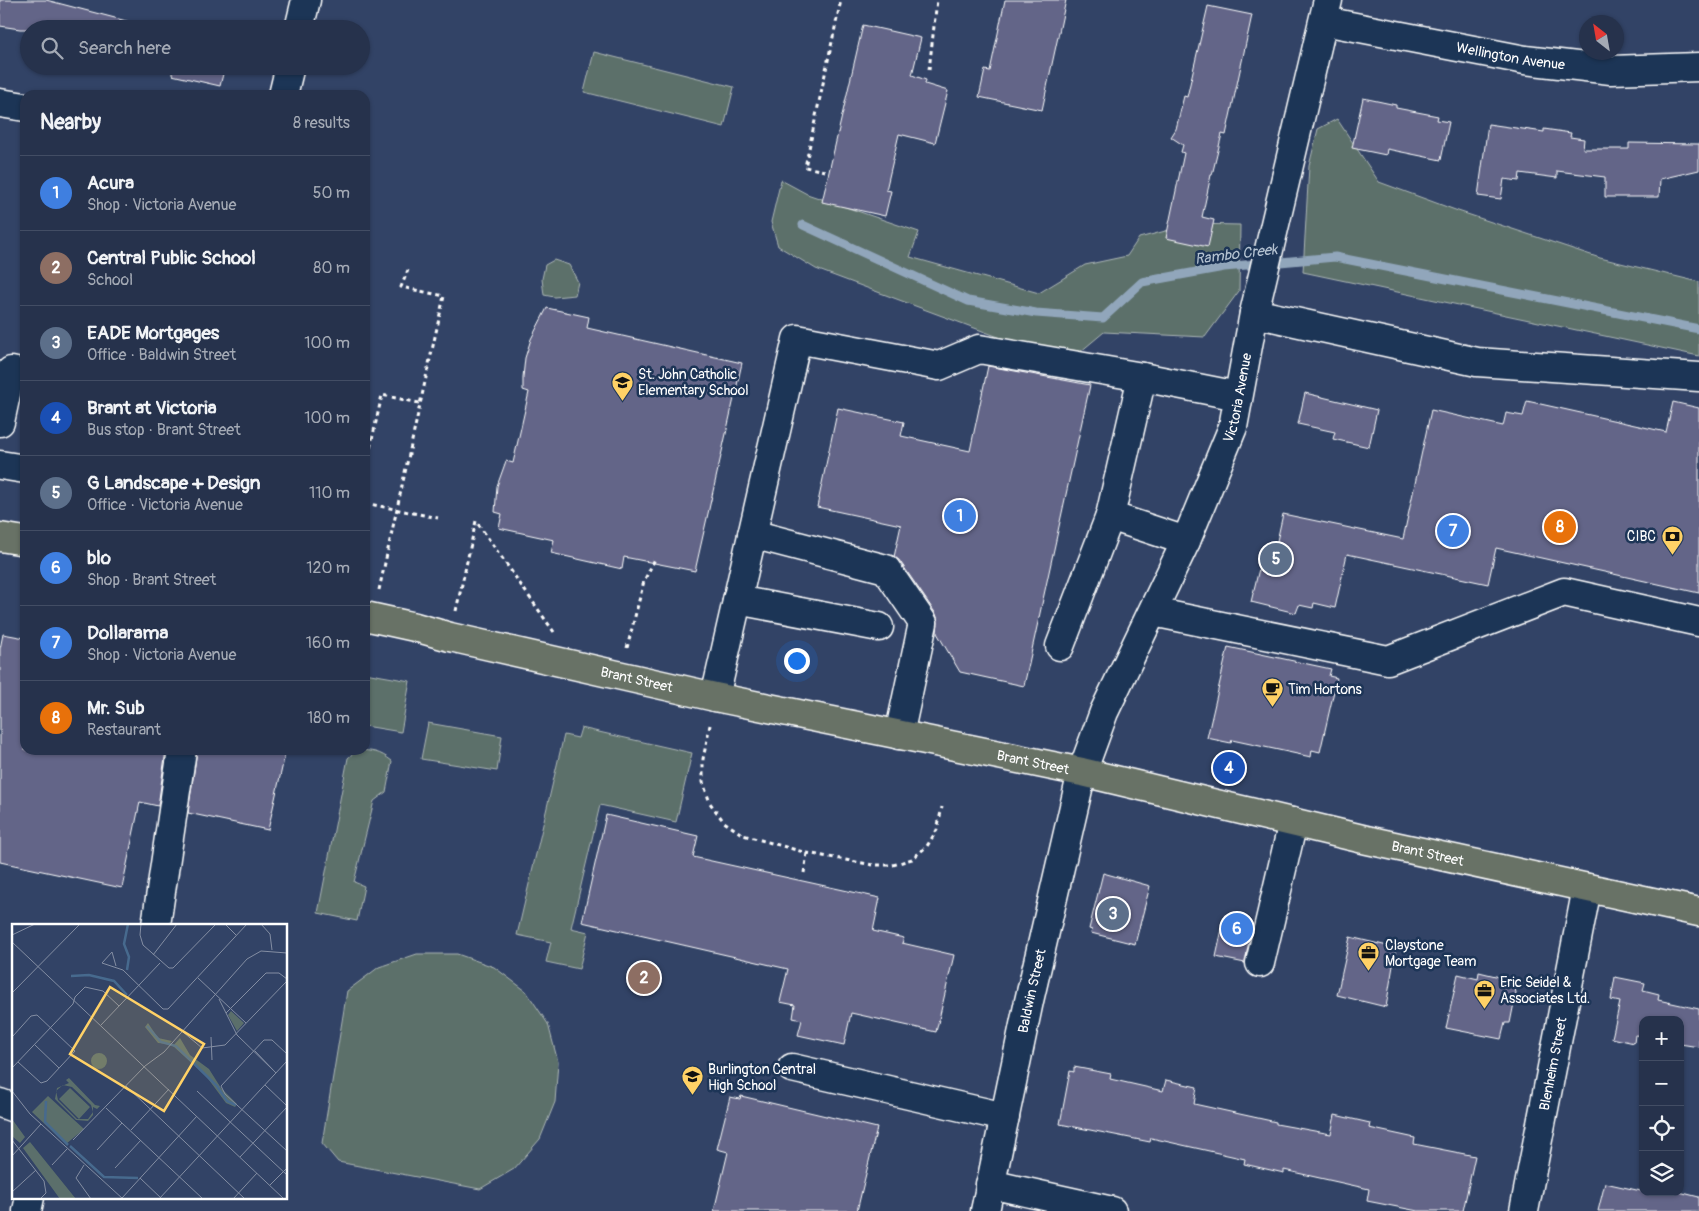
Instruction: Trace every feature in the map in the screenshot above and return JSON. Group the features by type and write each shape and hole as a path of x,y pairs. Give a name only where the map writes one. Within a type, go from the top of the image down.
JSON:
{"main road":[{"path":"0,536 20,540"},
{"name":"Brant Street","path":"370,617 715,698 1082,772 1292,822 1699,912"}],"street":[{"path":"301,20 306,0"},
{"name":"Wellington Avenue","path":"1326,10 1544,62 1611,70 1699,67"},
{"name":"Victoria Avenue","path":"1082,772 1104,712 1186,541 1233,427 1256,303 1326,10"},
{"path":"284,90 288,75"},
{"path":"0,103 20,107"},
{"path":"1256,303 1477,362 1699,377"},
{"path":"715,698 798,339 939,366 979,349 1142,377 1238,396"},
{"path":"10,406 11,371 20,373"},
{"path":"1060,646 1110,516 1142,377"},
{"path":"0,464 20,468"},
{"path":"1110,516 1186,541"},
{"path":"752,534 886,569 923,623 899,735"},
{"path":"1153,612 1388,660 1564,592 1699,622"},
{"path":"737,600 879,627"},
{"path":"156,924 181,755"},
{"name":"Baldwin Street","path":"985,1211 1082,772"},
{"path":"1260,963 1292,822"},
{"name":"Blenheim Street","path":"1524,1211 1587,888"},
{"path":"792,1068 1005,1118"},
{"path":"0,1103 12,1107"},
{"path":"990,1184 1112,1211"},
{"path":"27,1211 30,1198"}],"path":[{"path":"825,171 805,167 841,0"},
{"path":"929,70 938,0"},
{"path":"370,613 397,508 444,296 401,287 408,270"},
{"path":"370,449 382,395 419,404"},
{"path":"370,504 438,518"},
{"path":"450,637 476,521 578,665"},
{"path":"620,675 644,581 655,559"},
{"path":"704,751 703,782 710,803 724,822 743,835 807,853 873,865 893,865 912,859 927,846 937,830 942,807"},
{"path":"804,873 807,853"}],"green space":[{"path":"594,52 734,87 724,127 584,92"},
{"path":"1337,119 1379,182 1458,211 1600,258 1699,282 1699,356 1303,272 1309,166 1318,129"},
{"path":"781,180 807,194 919,232 910,257 1039,293 1085,265 1127,256 1139,238 1192,224 1240,225 1239,291 1205,337 1104,332 1074,357 1004,339 816,269 778,246 771,222"},
{"path":"554,260 569,265 578,282 575,295 554,297 544,295 542,279 545,265"},
{"path":"370,674 410,681 401,732 370,727"},
{"path":"428,723 502,736 497,771 421,759"},
{"path":"581,728 692,753 676,822 600,805 571,928 588,932 579,969 546,962 551,942 517,935 564,735 578,738"},
{"path":"370,751 383,755 392,761 386,792 374,801 354,882 364,886 357,921 318,913 348,758 351,755 370,755"},
{"path":"417,954 457,954 494,967 526,991 548,1024 558,1062 555,1102 540,1139 514,1169 480,1189 338,1162 322,1143 347,991 379,967"}],"building":[{"path":"0,0 46,0 123,20 20,20 20,29 0,26"},
{"path":"1005,0 1066,0 1042,110 979,97 985,70 990,71"},
{"path":"1208,6 1252,15 1226,135 1222,134 1202,217 1214,220 1208,247 1166,238 1184,153 1181,152 1183,145 1171,137 1176,129 1184,96 1187,97"},
{"path":"863,25 921,38 912,75 926,80 925,84 948,91 935,143 899,134 886,190 891,191 885,216 822,202"},
{"path":"172,75 223,75 220,86"},
{"path":"1363,98 1396,105 1396,108 1438,116 1437,120 1449,122 1441,160 1387,149 1386,155 1352,148"},
{"path":"1488,124 1544,132 1544,129 1571,133 1570,137 1584,139 1583,149 1629,149 1629,143 1699,144 1699,170 1660,179 1659,197 1605,197 1605,177 1557,171 1557,178 1520,173 1519,181 1504,179 1501,199 1478,196"},
{"path":"547,308 589,317 587,328 742,363 695,571 624,557 622,569 551,553 554,540 499,528 502,514 495,512 497,486 506,461 513,463 529,392 523,390 525,358 531,339"},
{"path":"988,366 1090,385 1024,686 960,672 937,633 938,620 936,614 899,560 894,557 901,525 817,507 838,408 904,422 901,436 970,451"},
{"path":"1305,393 1377,410 1369,447 1333,439 1335,432 1298,424"},
{"path":"1527,401 1666,432 1673,402 1699,408 1699,593 1496,548 1488,584 1347,554 1335,608 1314,603 1313,608 1299,605 1296,613 1251,602 1264,548 1275,550 1283,514 1403,539 1431,410 1503,426 1506,413 1523,416"},
{"path":"3,634 20,637 20,755 165,755 158,806 140,802 122,888 0,862 0,649"},
{"name":"Tim Hortons","path":"1228,647 1331,669 1329,676 1337,678 1320,752 1312,750 1311,757 1232,740 1231,743 1207,738"},
{"path":"196,755 285,755 268,830 188,813"},
{"path":"606,815 698,836 693,857 880,898 873,931 904,938 902,943 954,955 936,1032 851,1013 844,1045 798,1035 802,1020 793,1018 795,1005 780,1002 788,969 582,922"},
{"path":"1103,873 1150,886 1135,944 1091,933 1092,930 1089,929"},
{"path":"1225,915 1248,920 1245,934 1250,935 1245,963 1216,957"},
{"path":"1350,937 1396,948 1386,1007 1337,995"},
{"path":"1479,972 1508,979 1514,984 1516,993 1510,1023 1505,1023 1501,1039 1446,1028 1458,974 1478,979"},
{"path":"1615,977 1645,983 1643,990 1659,994 1658,1000 1699,1009 1699,1047 1684,1045 1684,1016 1639,1016 1639,1036 1635,1035 1634,1043 1612,1038 1620,1002 1611,1000"},
{"path":"1074,1067 1111,1074 1110,1079 1163,1091 1166,1080 1197,1087 1194,1104 1276,1122 1276,1124 1331,1134 1335,1115 1370,1123 1369,1128 1415,1138 1414,1144 1475,1156 1463,1211 1418,1211 1367,1201 1369,1189 1284,1170 1284,1173 1244,1164 1245,1159 1151,1138 1150,1142 1060,1124 1070,1071 1074,1072"},
{"path":"741,1096 877,1128 857,1211 714,1211 728,1152 717,1149 730,1097 740,1099"},
{"path":"1605,1183 1639,1191 1639,1196 1684,1196 1684,1193 1699,1197 1699,1211 1598,1211"}],"waterway":[{"name":"Rambo Creek","path":"803,225 968,301 1036,313 1103,318 1142,282 1224,267 1335,257 1699,329"}],"place":[{"name":"St. John Catholic Elementary School","path":"622,401"},
{"name":"Acura","path":"960,516"},
{"name":"Mr. Sub","path":"1560,527"},
{"name":"Dollarama","path":"1453,531"},
{"name":"CIBC","path":"1672,555"},
{"name":"G Landscape + Design","path":"1276,559"},
{"name":"Tim Hortons","path":"1272,708"},
{"name":"Brant at Victoria","path":"1229,768"},
{"name":"EADE Mortgages","path":"1113,914"},
{"name":"blo","path":"1237,929"},
{"name":"Claystone Mortgage Team","path":"1369,972"},
{"name":"Central Public School","path":"644,978"},
{"name":"Eric Seidel & Associates Ltd.","path":"1484,1009"},
{"name":"Burlington Central High School","path":"692,1096"}]}
